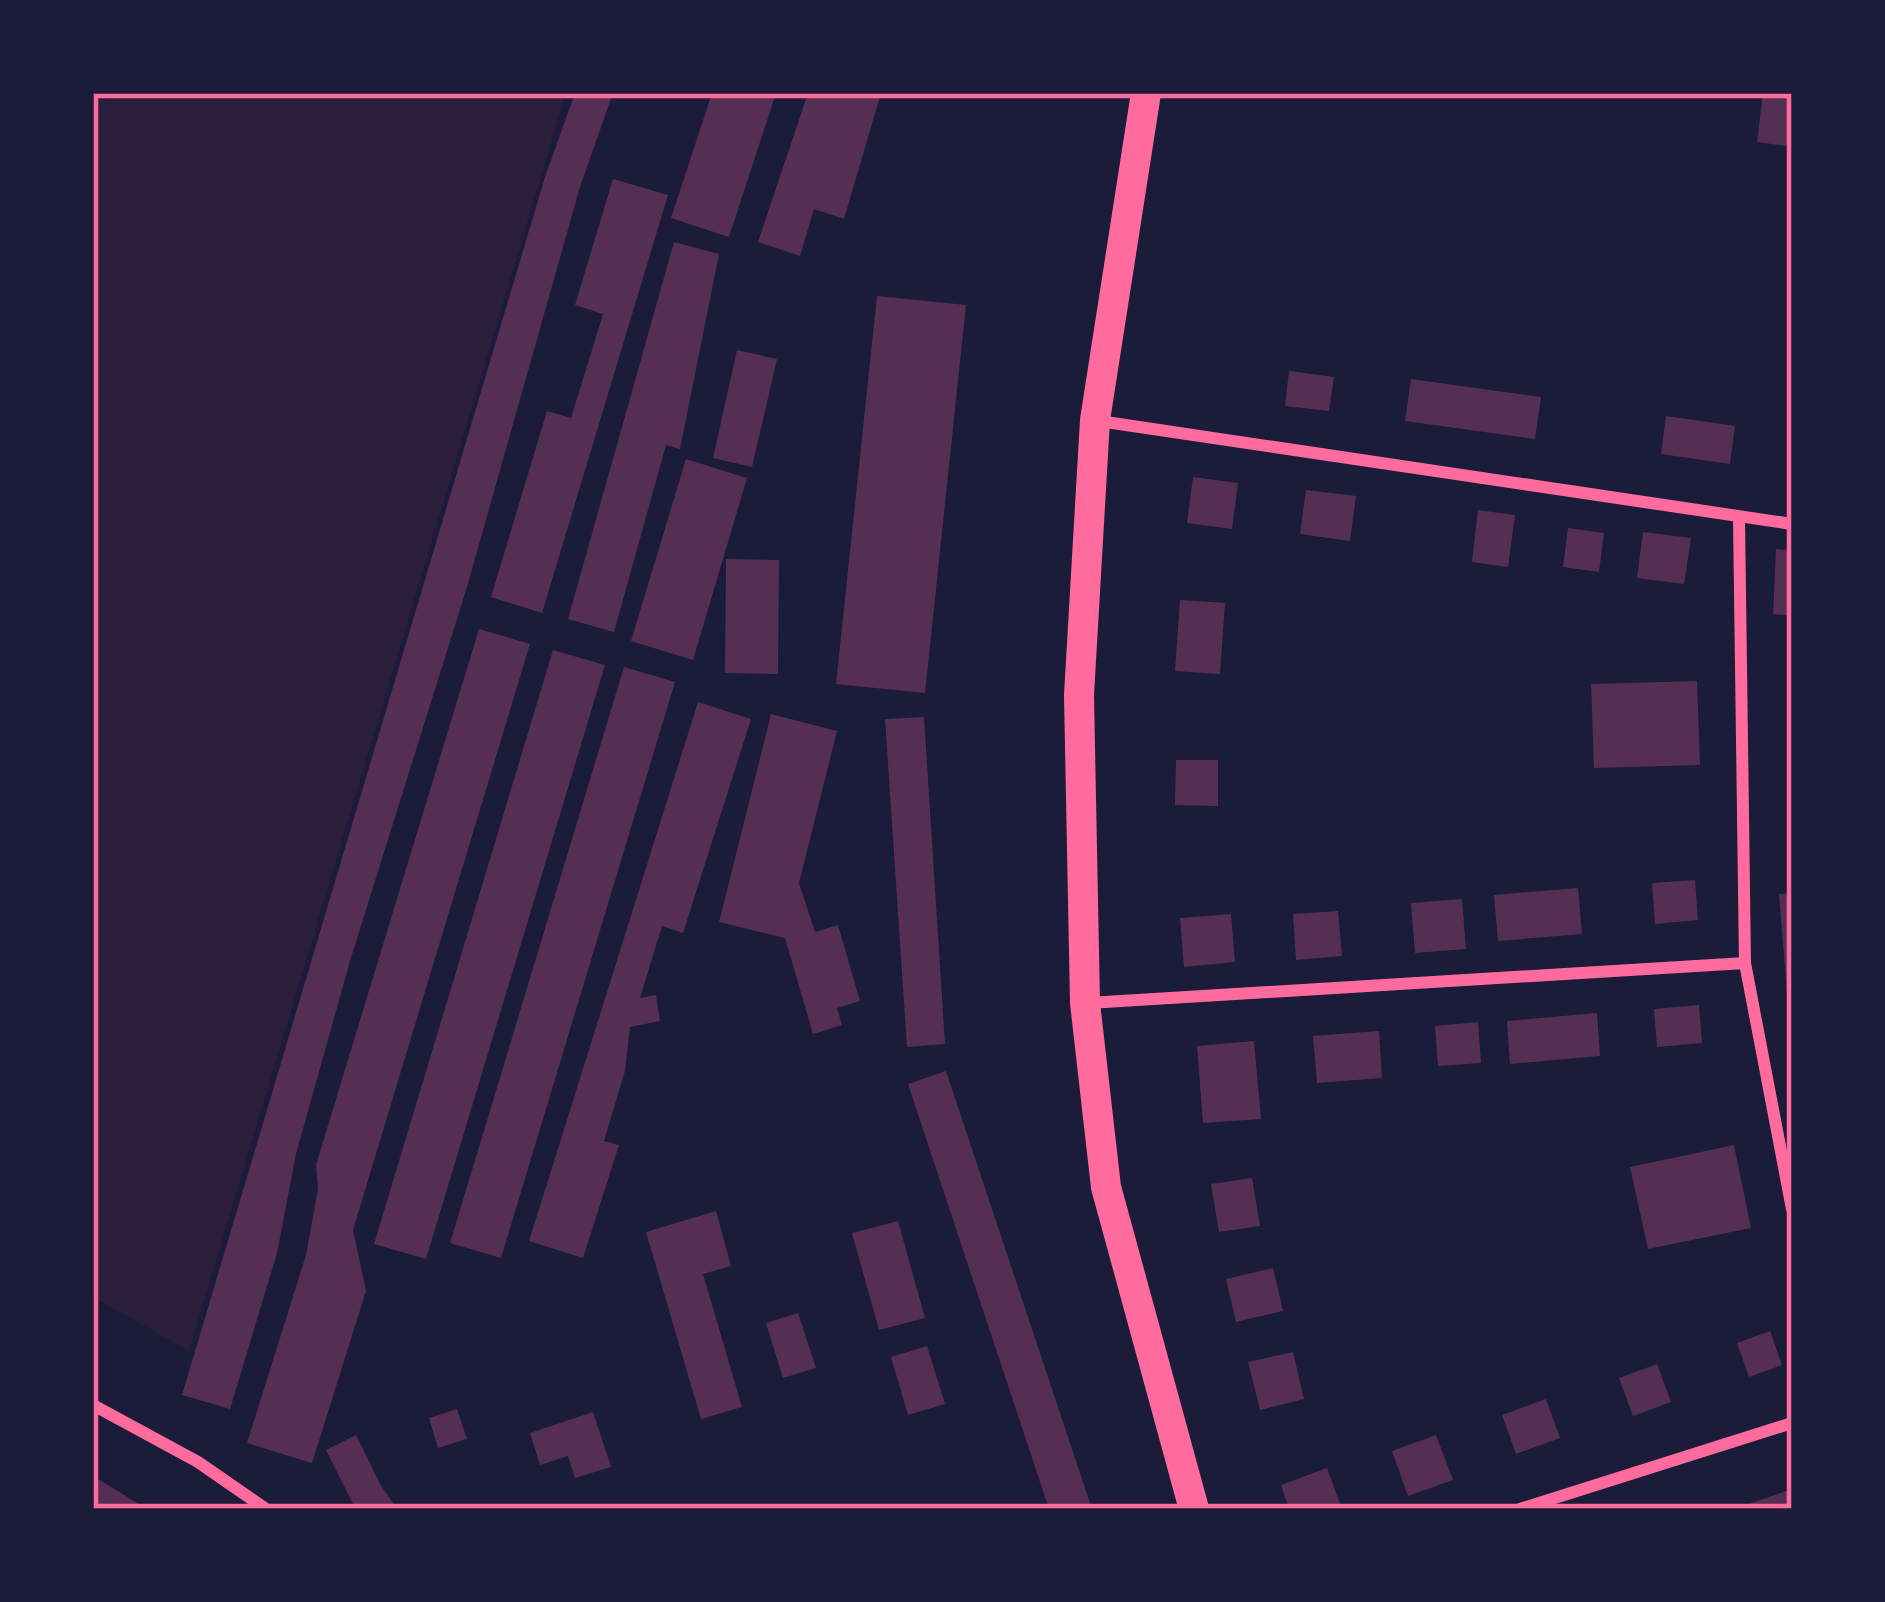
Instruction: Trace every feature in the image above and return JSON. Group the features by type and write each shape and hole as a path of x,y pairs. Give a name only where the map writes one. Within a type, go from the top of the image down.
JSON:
{"main road":[{"path":"1146,93 1095,420 1079,695 1085,1003 1106,1187 1194,1509"}],"street":[{"path":"1095,420 1792,524"},
{"path":"1738,518 1745,963 1792,1209"},
{"path":"1085,1003 1745,963"},
{"path":"93,1405 198,1462 266,1509"},
{"path":"1520,1509 1792,1424"}],"shaded area":[{"path":"93,93 566,93 189,1351 93,1297"}],"building":[{"path":"575,93 613,93 580,187 467,587 350,961 296,1154 277,1253 230,1409 182,1395 545,177"},
{"path":"712,93 776,93 729,237 671,218"},
{"path":"808,93 881,93 844,219 814,209 800,256 758,242"},
{"path":"1763,93 1792,93 1792,147 1757,142"},
{"path":"613,179 668,195 542,613 491,597 547,411 571,418 603,314 575,305"},
{"path":"674,242 719,254 680,449 666,445 614,632 568,619"},
{"path":"877,296 966,305 925,693 836,684"},
{"path":"737,350 777,359 752,467 713,458"},
{"path":"1289,371 1334,377 1329,411 1285,406"},
{"path":"1411,379 1541,397 1535,439 1405,421"},
{"path":"1666,416 1735,426 1730,464 1661,454"},
{"path":"686,459 747,478 693,660 631,641"},
{"path":"1193,477 1238,483 1232,529 1187,523"},
{"path":"1306,490 1356,496 1350,541 1300,534"},
{"path":"1478,510 1515,515 1508,567 1472,562"},
{"path":"1568,528 1604,533 1599,572 1563,567"},
{"path":"1643,532 1691,538 1684,584 1637,578"},
{"path":"1776,549 1792,550 1792,616 1773,614"},
{"path":"726,559 779,560 778,674 725,673"},
{"path":"1180,600 1225,603 1220,674 1175,671"},
{"path":"479,629 530,644 353,1230 366,1291 312,1463 247,1443 306,1255 318,1189 316,1165"},
{"path":"553,650 605,665 426,1259 374,1244"},
{"path":"624,667 675,682 501,1258 450,1243"},
{"path":"1697,681 1700,765 1594,768 1591,684"},
{"path":"698,702 751,719 683,933 662,926 640,998 656,995 660,1021 630,1027 625,1071 604,1141 619,1145 583,1258 529,1241"},
{"path":"771,714 837,731 799,883 815,932 838,925 860,1001 837,1008 842,1025 813,1034 785,938 719,922"},
{"path":"924,717 945,1044 907,1047 885,719"},
{"path":"1176,760 1218,760 1218,806 1175,805"},
{"path":"1695,880 1698,920 1655,924 1652,883"},
{"path":"1578,888 1582,934 1498,941 1494,895"},
{"path":"1792,893 1792,1005 1788,1006 1779,894"},
{"path":"1462,899 1466,949 1415,953 1411,903"},
{"path":"1338,911 1342,956 1296,960 1293,914"},
{"path":"1231,914 1235,962 1184,967 1180,918"},
{"path":"1699,1005 1702,1043 1657,1047 1654,1009"},
{"path":"1597,1013 1600,1056 1510,1064 1507,1021"},
{"path":"1478,1022 1481,1063 1438,1066 1435,1026"},
{"path":"1379,1031 1382,1078 1317,1083 1313,1036"},
{"path":"1254,1041 1261,1119 1203,1123 1197,1046"},
{"path":"946,1071 1092,1509 1049,1509 908,1084"},
{"path":"1734,1145 1751,1228 1648,1249 1630,1167"},
{"path":"1252,1178 1260,1226 1219,1232 1211,1184"},
{"path":"716,1211 731,1266 703,1274 742,1407 701,1419 646,1232"},
{"path":"898,1221 925,1318 879,1330 852,1233"},
{"path":"1273,1268 1283,1311 1236,1322 1226,1279"},
{"path":"798,1313 816,1368 783,1378 766,1323"},
{"path":"1770,1331 1782,1365 1749,1377 1737,1343"},
{"path":"927,1346 945,1404 908,1415 891,1357"},
{"path":"1293,1352 1304,1399 1260,1410 1248,1362"},
{"path":"1657,1364 1671,1402 1633,1416 1619,1378"},
{"path":"1546,1399 1560,1438 1516,1454 1502,1415"},
{"path":"457,1409 467,1439 438,1448 429,1418"},
{"path":"593,1412 611,1467 575,1478 568,1456 540,1465 530,1433"},
{"path":"356,1435 397,1509 357,1509 352,1502 326,1450"},
{"path":"1436,1435 1453,1480 1408,1496 1392,1451"},
{"path":"1327,1468 1342,1509 1289,1509 1281,1485"},
{"path":"93,1476 147,1509 93,1509"},
{"path":"1792,1489 1792,1509 1737,1509 1737,1508"}]}
